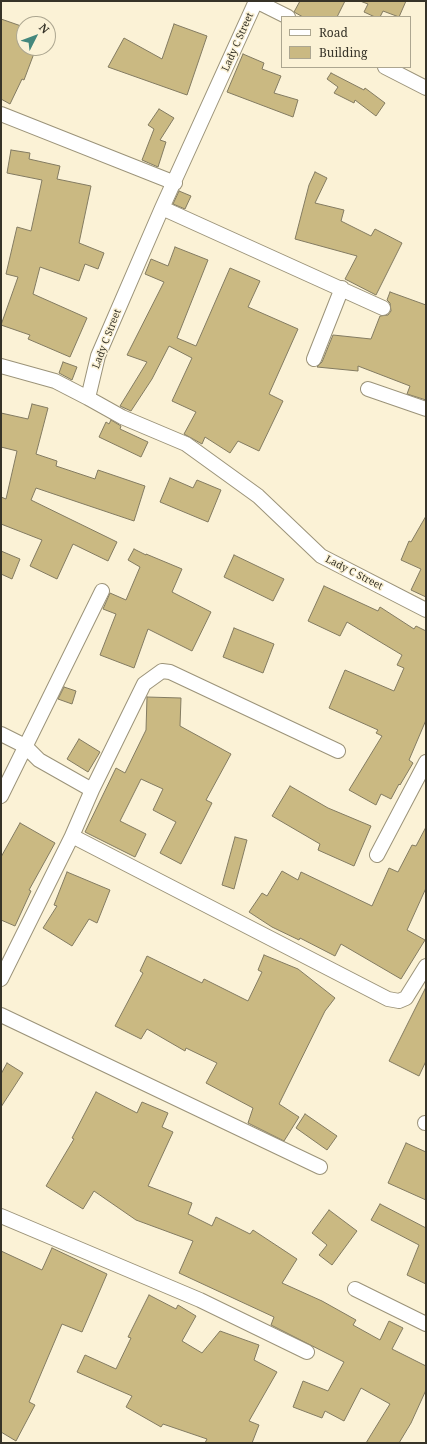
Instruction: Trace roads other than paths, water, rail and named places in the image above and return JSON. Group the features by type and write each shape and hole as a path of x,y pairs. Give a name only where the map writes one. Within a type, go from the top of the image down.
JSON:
{"street":[{"path":"256,1 286,16"},
{"name":"Lady C Street","path":"256,1 175,183 162,208 98,356 88,398 122,417 186,444 258,496 321,556 426,610"},
{"path":"387,68 426,88"},
{"path":"1,114 175,183"},
{"path":"162,208 342,288 383,308"},
{"path":"314,359 342,288"},
{"path":"1,366 55,381 88,398"},
{"path":"368,389 426,410"},
{"path":"1,796 102,592"},
{"path":"1,979 72,836 92,790 144,684 162,671 170,672 338,751"},
{"path":"1,734 26,746 38,760 92,790"},
{"path":"377,855 426,762"},
{"path":"72,836 388,999 399,1001 406,998 426,966"},
{"path":"1,1016 320,1167"},
{"path":"1,1216 200,1300 307,1352"},
{"path":"355,1289 426,1324"}]}
